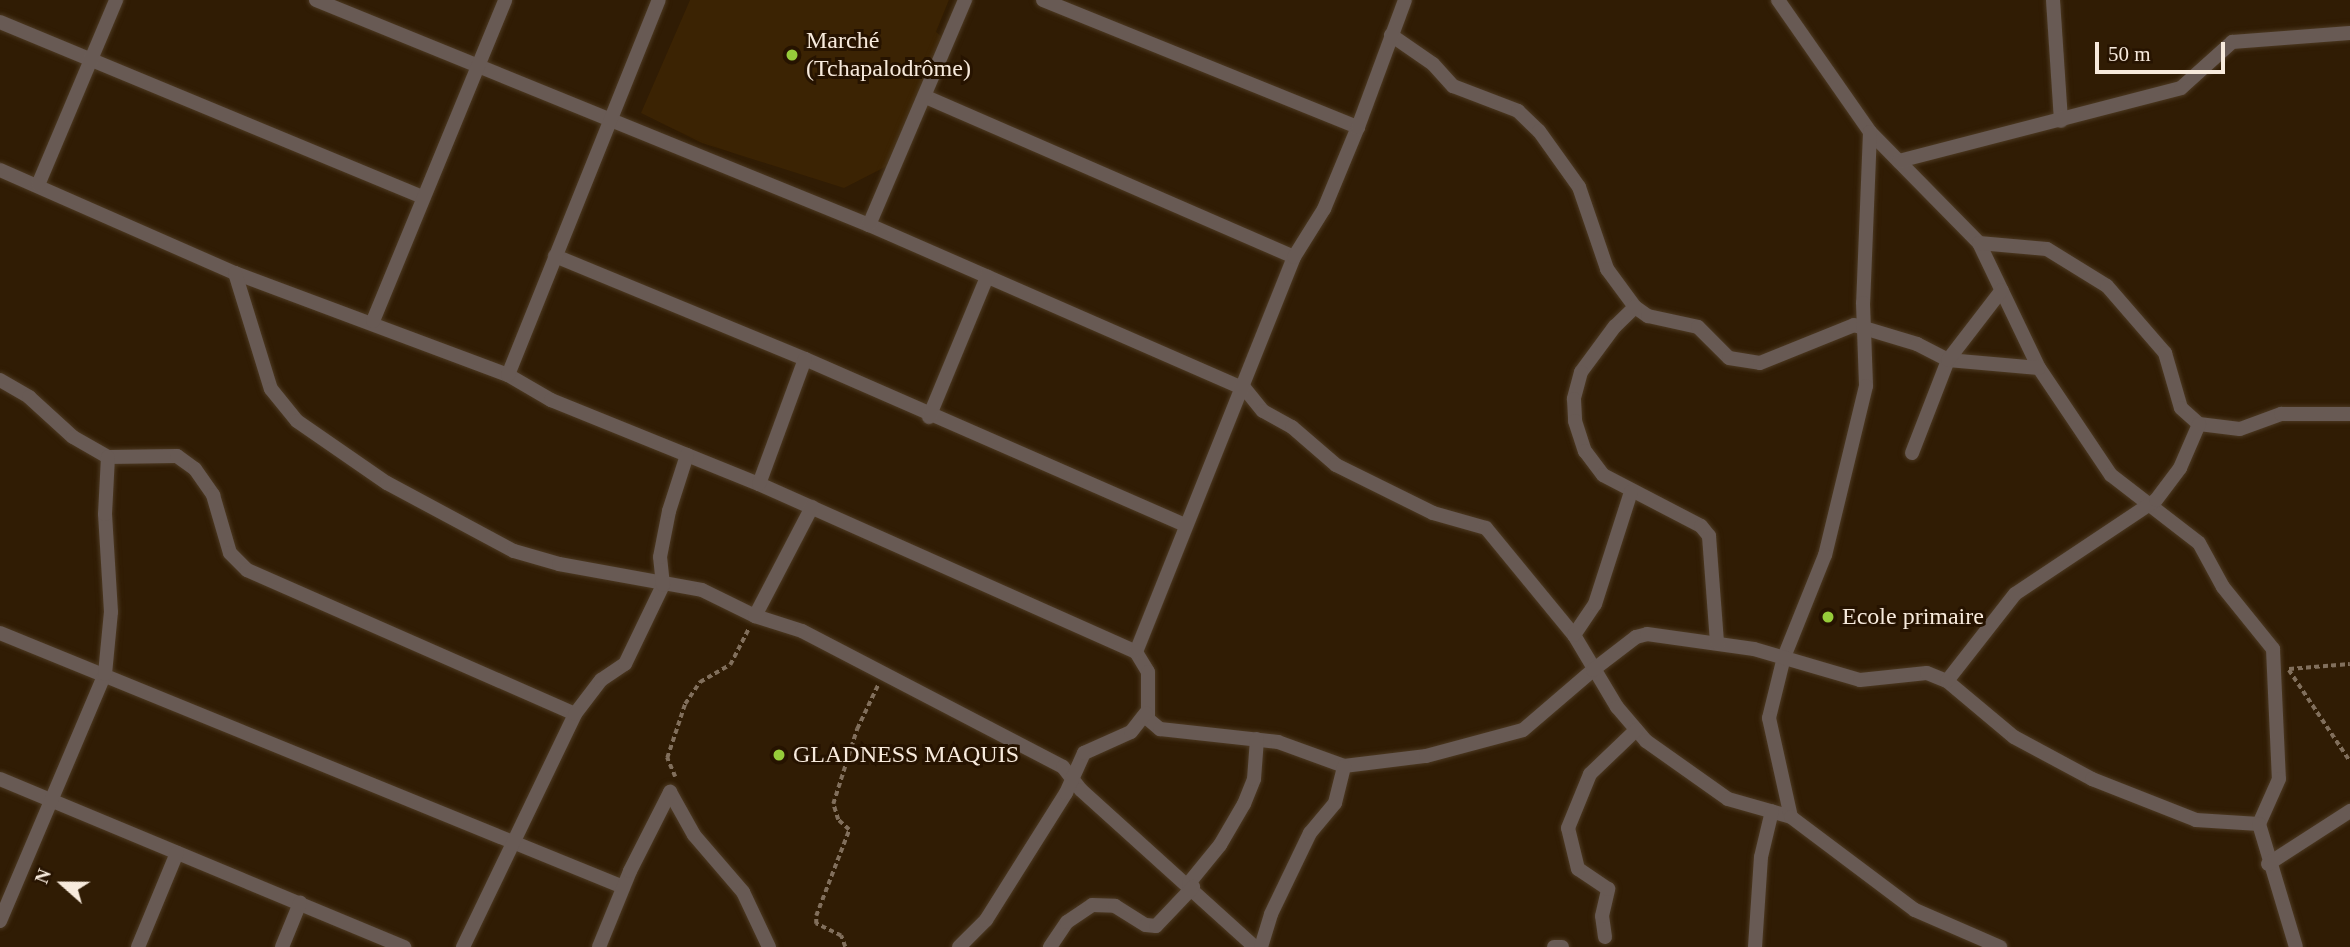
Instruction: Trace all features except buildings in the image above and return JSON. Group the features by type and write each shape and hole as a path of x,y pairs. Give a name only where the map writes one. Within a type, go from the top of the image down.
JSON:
{"street":[{"path":"38,185 116,0"},
{"path":"316,0 353,7 477,66 609,122 869,225 1245,389 1263,411 1292,427 1336,465 1433,513 1486,528 1574,635 1593,670 1636,730 1686,772 1728,799 1791,817 1915,910 2000,947"},
{"path":"373,321 505,0"},
{"path":"508,375 659,0"},
{"path":"869,225 926,97 965,0"},
{"path":"1043,0 1358,127"},
{"path":"1136,652 1185,525 1245,389 1294,257 1324,209 1358,127 1405,0"},
{"path":"1778,0 1870,132 1979,243 2039,368 2111,475 2199,542 2223,587 2273,649 2280,779 2259,824 2268,864 2296,947"},
{"path":"2053,0 2061,121"},
{"path":"0,22 422,197"},
{"path":"1899,161 2181,88 2232,42 2350,33"},
{"path":"1391,35 1436,67 1452,86 1511,106 1539,131 1578,187 1607,269 1635,307 1648,316 1698,327 1708,332 1722,353 1749,363 1852,326 1864,327 1948,360 2039,368"},
{"path":"926,97 1294,257"},
{"path":"1791,817 1768,711 1784,657 1825,555 1866,386 1864,327 1870,132"},
{"path":"0,170 235,273 373,321 508,375 551,400 759,484 1136,652 1148,672 1146,713 1152,725 1170,731 1256,738 1299,748 1344,766 1426,756 1523,730 1593,670 1647,634 1717,643 1784,657 1860,680 1927,673 1947,681 2014,737 2092,779 2196,821 2259,824"},
{"path":"1979,243 2047,249 2107,286 2165,354 2180,408 2199,424 2240,429 2281,414 2350,414"},
{"path":"555,256 804,359 929,416 1185,525"},
{"path":"235,273 271,389 297,421 387,483 514,551 663,585 702,590 755,616 802,631 883,673 1073,777 1081,790 1191,885 1255,947"},
{"path":"929,416 987,277"},
{"path":"1912,453 1948,360 2002,290"},
{"path":"1635,307 1615,326 1581,372 1574,399 1574,421 1585,451 1603,475 1631,492 1701,526 1709,536 1717,643"},
{"path":"759,484 804,359"},
{"path":"0,380 29,397 73,437 108,457 177,456 195,469 213,495 230,553 247,570 575,714"},
{"path":"1947,681 2015,594 2076,557 2146,503 2156,500 2180,468 2199,424"},
{"path":"463,947 575,714 601,680 625,664 663,585 662,545 687,455"},
{"path":"0,921 105,674 111,612 105,514 108,457"},
{"path":"1574,635 1595,604 1631,492"},
{"path":"755,616 812,507"},
{"path":"0,633 623,887"},
{"path":"959,947 986,920 1073,777 1084,753 1131,732 1146,713"},
{"path":"1605,937 1602,916 1608,889 1578,869 1569,828 1590,774 1636,730"},
{"path":"1050,947 1068,922 1091,905 1115,906 1152,927 1162,922 1220,845 1244,804 1254,779 1256,738"},
{"path":"1261,947 1272,914 1310,833 1335,803 1344,766"},
{"path":"0,779 404,947"},
{"path":"599,947 623,887 670,792"},
{"path":"670,792 694,835 743,892 769,947"},
{"path":"1755,947 1760,857 1772,811"},
{"path":"2268,864 2350,811"},
{"path":"138,947 177,853"},
{"path":"282,947 300,903"},
{"path":"1553,947 1562,947"}],"path":[{"path":"670,792 675,782 669,748 685,704 700,682 730,665 755,616"},
{"path":"2273,649 2350,761"},
{"path":"2288,669 2350,664"},
{"path":"845,947 841,936 816,924 816,916 849,830 838,820 833,804 857,729 883,673"}],"shaded area":[{"path":"690,0 949,0 936,32 942,37 887,166 844,188 702,143 641,113"}],"place":[{"name":"Marché (Tchapalodrôme)","path":"792,55"},
{"name":"Ecole primaire","path":"1828,617"},
{"name":"GLADNESS MAQUIS","path":"779,755"}]}
